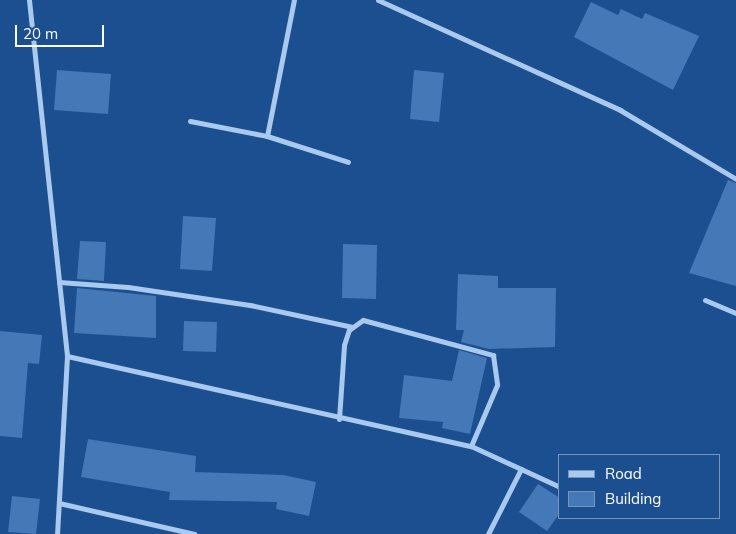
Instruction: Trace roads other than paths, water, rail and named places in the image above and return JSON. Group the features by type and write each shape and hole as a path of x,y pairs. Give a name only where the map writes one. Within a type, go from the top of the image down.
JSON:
{"street":[{"path":"29,0 67,356 57,534"},
{"path":"267,136 294,0"},
{"path":"378,0 620,110 736,178"},
{"path":"190,121 267,136 348,162"},
{"path":"59,282 128,286 250,305 353,327"},
{"path":"705,300 736,314"},
{"path":"339,419 344,345 353,327 364,320 493,356 497,385 472,446"},
{"path":"67,356 339,419 472,446 558,486"},
{"path":"488,534 520,469"},
{"path":"59,503 194,534"}]}
